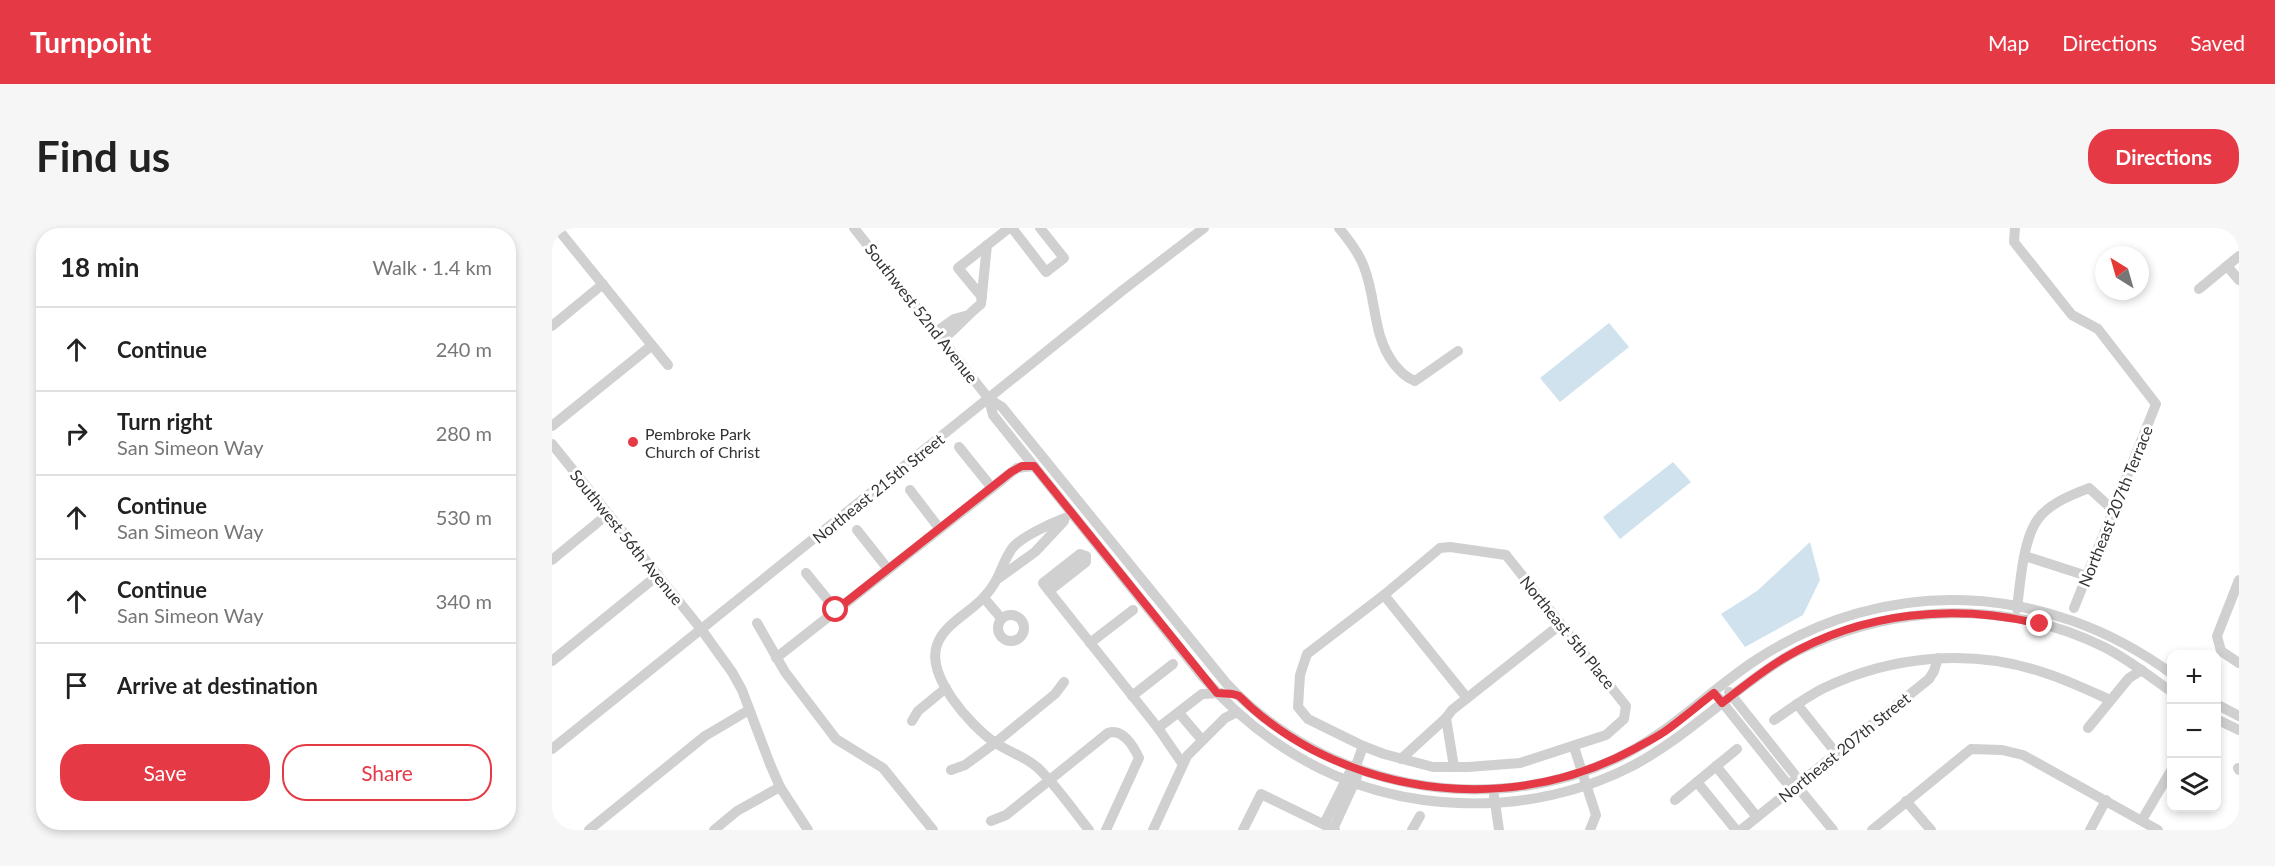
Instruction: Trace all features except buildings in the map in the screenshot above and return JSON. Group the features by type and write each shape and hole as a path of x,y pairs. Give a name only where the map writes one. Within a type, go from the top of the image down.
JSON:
{"street":[{"path":"558,228 668,365"},
{"name":"Southwest 52nd Avenue","path":"854,228 989,399"},
{"path":"982,297 958,268 1010,228 1046,272 1064,258 1040,228"},
{"name":"Northeast 215th Street","path":"552,749 1123,290 1204,228"},
{"path":"1340,228 1365,268 1379,337 1386,353 1405,378 1415,381 1423,377 1458,351"},
{"name":"Northeast 207th Terrace","path":"2016,228 2014,242 2072,315 2098,329 2156,404 2074,608"},
{"path":"940,335 954,319 966,316 981,304 987,245"},
{"path":"2199,289 2239,256"},
{"path":"2228,266 2239,280"},
{"path":"552,326 603,285"},
{"path":"552,426 651,346"},
{"path":"989,399 993,415 1034,466 1068,515 1206,681 1311,749 1356,767 1424,786 1457,790 1493,790 1533,784 1583,772 1616,759 1663,733 1754,661 1782,644 1849,615 1892,605 1943,599 2017,604 2051,613 2101,632 2124,643 2167,671"},
{"path":"989,399 1001,406 1082,504 1229,697 1273,741 1299,758 1351,781 1384,792 1431,801 1466,804 1552,795 1587,785 1632,766 1663,748 1786,657 1808,645 1867,624 1897,617 1945,612 2016,618 2068,632 2103,647 2142,670 2167,688"},
{"path":"959,447 992,488"},
{"name":"Southwest 56th Avenue","path":"554,451 701,629 732,672 742,690 780,787 808,830"},
{"path":"776,657 1019,467 1034,466"},
{"path":"2016,618 2028,542 2038,519 2064,497 2089,488 2113,510"},
{"path":"910,490 939,528"},
{"path":"1082,504 1068,515 1011,548 999,578 984,598 942,634 936,646 935,663 946,688 973,725 995,743 1039,768 1089,830"},
{"path":"552,560 608,514"},
{"path":"999,578 1035,552 1062,525 1068,515"},
{"path":"857,530 888,569"},
{"name":"Northeast 5th Place","path":"1440,548 1466,548 1506,555 1626,706 1624,719 1606,735 1520,763 1454,767 1433,767 1401,759 1363,746 1308,719 1298,706 1300,675 1307,654 1384,595 1440,548"},
{"path":"2025,556 2087,576"},
{"path":"806,573 836,610"},
{"path":"552,661 657,575"},
{"path":"2239,580 2217,636 2221,651 2239,663"},
{"path":"1049,591 1180,759"},
{"path":"1384,595 1467,698"},
{"path":"984,598 1001,618"},
{"path":"1090,643 1133,610"},
{"path":"757,623 784,672 836,739 883,768 933,830"},
{"path":"1401,759 1452,710 1562,624"},
{"path":"1773,720 1822,689 1878,668 1938,658 1983,660 2042,671 2110,700"},
{"name":"Northeast 207th Street","path":"1741,830 1929,678 1938,658"},
{"path":"1132,696 1173,664"},
{"path":"2088,728 2124,684 2142,670"},
{"path":"1158,728 1202,694 1206,681"},
{"path":"951,770 965,765 995,743 1055,694 1064,682"},
{"path":"1724,685 1796,775 1796,785"},
{"path":"912,721 918,711 946,688"},
{"path":"1714,693 1786,782 1796,785 1833,830"},
{"path":"1202,694 1229,697"},
{"path":"1153,830 1180,759 1187,756 1201,738 1225,717 1229,697"},
{"path":"1797,704 1836,753"},
{"path":"2221,706 2239,716"},
{"path":"589,830 705,736 748,710"},
{"path":"1179,713 1201,738"},
{"path":"1446,718 1454,767"},
{"path":"2221,721 2239,730"},
{"path":"991,821 1006,815 1108,732 1115,730 1120,732 1139,758 1106,830"},
{"path":"1243,830 1261,794 1331,828 1363,746"},
{"path":"1574,747 1596,816 1590,830"},
{"path":"1675,800 1737,749"},
{"path":"1872,830 1971,749 2002,750 2023,755 2158,830"},
{"path":"1716,766 1757,817"},
{"path":"2142,820 2167,778"},
{"path":"1697,782 1736,830"},
{"path":"714,830 737,811 780,787"},
{"path":"1493,790 1499,830"},
{"path":"2090,830 2106,800"},
{"path":"1906,801 1931,830"},
{"path":"1412,830 1420,816"}],"water":[{"path":"1609,323 1629,347 1560,402 1540,378"},
{"path":"1673,462 1691,482 1620,539 1603,517"},
{"path":"1810,542 1820,580 1803,615 1745,647 1721,614 1757,591"}],"place":[{"name":"Pembroke Park Church of Christ","path":"633,442"}],"route":[{"path":"836,610 1011,472 1022,466 1034,466 1217,693 1238,695 1273,725 1311,749 1352,768 1388,779 1457,790 1493,790 1533,784 1583,772 1616,759 1663,733 1714,693 1722,703 1763,672 1808,645 1867,624 1897,617 1945,612 1978,613 2040,624"}]}
